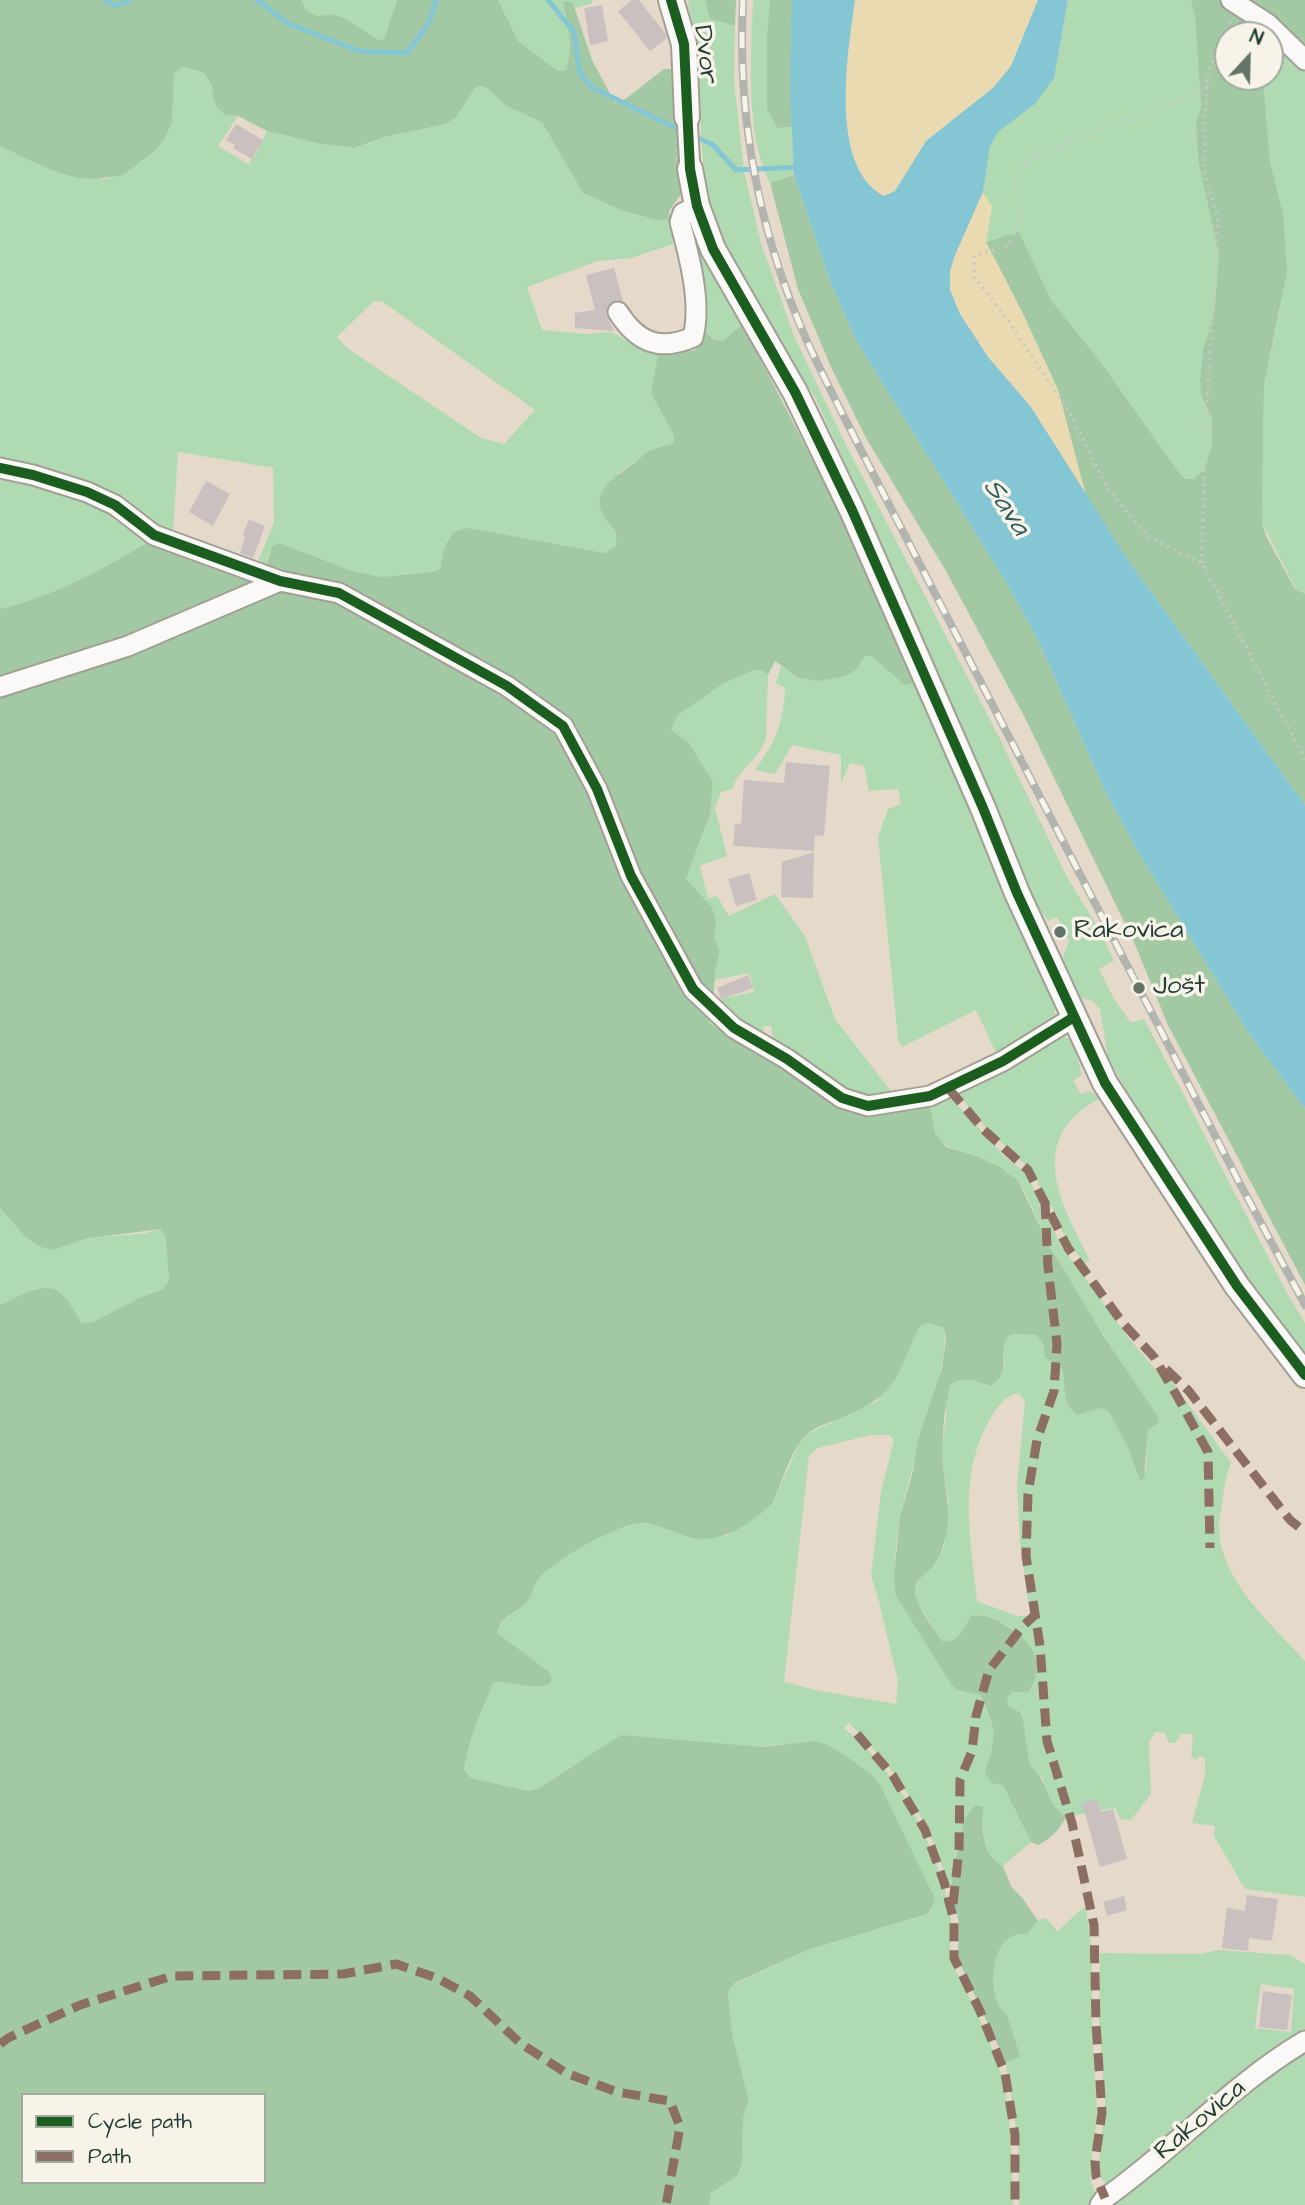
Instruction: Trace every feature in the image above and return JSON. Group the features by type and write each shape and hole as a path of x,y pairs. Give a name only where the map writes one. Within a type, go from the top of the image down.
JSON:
{"street":[{"name":"Dvor","path":"671,0 684,44 687,117"},
{"path":"1232,6 1268,24 1305,60"},
{"path":"687,117 690,169 697,206 713,249 795,392 852,510 978,796 1017,893 1105,1083 1237,1286 1305,1375"},
{"path":"618,312 629,329 654,344 680,343 693,337 697,323 695,303 680,222 683,214 697,206"},
{"path":"0,468 87,492 115,505 154,535 280,581 339,593 507,686 562,726 597,789 631,876 693,989 734,1028 787,1059 842,1098 868,1106 930,1096 1003,1061 1074,1017"},
{"path":"0,687 128,646 280,581"},
{"name":"Rakovica","path":"1100,2205 1105,2198 1236,2090 1277,2058 1305,2041"}],"path":[{"path":"1232,6 1208,73 1207,86 1205,174 1218,218 1205,437 1202,563 1305,759"},
{"path":"1202,563 1148,537 1108,490 1070,415 1003,313 974,277 974,256 1008,246 1021,216 1017,177 1025,162 1051,149 1174,103 1207,86"}],"green space":[{"path":"0,0 302,0 305,9 317,16 331,14 344,18 379,40 384,39 397,0 498,0 518,41 558,71 566,70 570,52 563,2 567,1 573,3 592,60 615,103 624,100 664,69 673,69 681,194 669,211 670,219 657,220 623,211 583,193 542,122 508,107 487,88 480,86 475,88 456,117 446,124 384,137 354,148 320,144 267,131 238,116 226,115 217,107 212,85 203,72 182,67 174,74 172,122 157,149 123,175 95,179 77,178 51,170 0,146"},
{"path":"302,0 397,0 384,39 379,40 344,18 331,14 317,16 305,9"},
{"path":"498,0 592,0 591,4 575,8 573,3 565,15 570,42 566,70 558,71 518,41"},
{"path":"688,0 705,0 710,19 735,26 734,81 744,171 761,243 794,336 847,447 999,737 1067,877 1100,931 1114,961 1099,969 1114,999 1131,1023 1144,1019 1305,1323 1305,1359 1230,1258 1160,1152 1108,1057 1100,1009 1092,1001 1074,996 1063,957 1069,941 1057,917 1048,921 1028,892 901,589 815,397 765,324 732,264 712,212 704,176 697,70"},
{"path":"705,0 736,0 735,26 710,19"},
{"path":"753,0 770,0 767,109 777,128 792,127 794,175 770,183 762,164 753,119"},
{"path":"770,0 792,0 792,127 777,128 767,109"},
{"path":"1068,0 1191,0 1195,17 1201,106 1196,123 1198,160 1219,256 1214,314 1203,349 1200,380 1201,397 1212,419 1212,444 1205,468 1194,479 1186,479 1180,474 1099,360 1051,300 1019,233 986,242 992,207 983,192 990,147 998,132 1035,104 1054,78"},
{"path":"1191,0 1305,0 1305,56 1284,45 1284,21 1214,21 1214,91 1264,91 1270,162 1283,213 1287,272 1264,385 1262,523 1267,538 1295,589 1305,594 1305,805 1126,557 1086,496 1058,390 986,242 1019,232 1051,300 1099,360 1180,474 1186,479 1194,479 1205,468 1212,444 1212,419 1201,396 1200,380 1203,349 1214,314 1219,256 1198,160 1196,123 1201,106 1195,17"},
{"path":"1284,45 1305,56 1305,594 1296,589 1262,523 1264,385 1281,305 1283,213 1270,162 1264,91 1284,91"},
{"path":"182,67 203,72 212,85 213,98 226,115 238,116 218,146 248,164 267,131 320,144 354,148 384,137 446,124 475,88 487,88 508,107 542,121 583,193 623,211 657,220 670,219 673,244 631,258 598,261 527,287 542,330 587,334 612,332 644,351 658,354 651,393 674,436 673,445 652,450 618,473 602,514 614,528 616,546 605,553 469,528 460,529 448,538 440,569 433,572 381,577 353,571 279,543 268,555 266,565 258,562 274,522 273,468 178,452 173,535 0,465 0,146 77,178 108,179 172,122 174,74","holes":["374,301 383,302 535,410 504,444 481,438 347,348 337,337"]},
{"path":"794,175 831,284 857,342 1009,587 1038,640 1105,791 1137,850 1250,1035 1305,1109 1305,1285 1168,1025 1134,942 1025,718 946,571 866,438 831,367 798,289 770,183"},
{"path":"694,235 697,235 742,324 723,341 715,339 702,329"},
{"path":"742,324 855,542 916,683 905,685 871,656 865,656 857,669 846,676 818,681 797,677 775,661 768,675 761,670 754,670 724,683 678,715 671,730 689,743 713,782 710,814 686,879 712,907 716,920 714,936 720,951 715,973 713,1006 708,1023 777,1061 842,1107 929,1101 935,1133 946,1147 977,1156 1000,1167 1018,1181 1049,1245 1103,1335 1159,1418 1157,1424 1148,1431 1144,1478 1140,1481 1128,1448 1109,1412 1101,1408 1077,1415 1071,1410 1066,1399 1062,1369 1045,1357 1042,1341 1036,1335 1011,1334 1004,1346 1002,1374 990,1386 961,1380 951,1384 948,1393 943,1441 947,1528 940,1555 918,1581 915,1595 942,1641 957,1637 971,1616 981,1616 1004,1624 1030,1647 1037,1664 1034,1682 1028,1692 1013,1692 1007,1698 1009,1707 1020,1712 1023,1719 1030,1766 1041,1778 1054,1805 1066,1817 1058,1830 1047,1839 1038,1845 1031,1842 1003,1785 991,1783 985,1773 992,1749 993,1733 990,1717 980,1695 957,1690 951,1684 895,1594 894,1576 900,1517 914,1467 918,1440 942,1368 946,1338 943,1327 927,1323 919,1327 887,1390 865,1407 809,1432 790,1460 772,1504 744,1526 721,1536 698,1539 651,1524 630,1525 588,1543 541,1576 525,1604 502,1621 497,1633 548,1671 552,1678 550,1684 530,1686 494,1682 466,1758 464,1769 471,1778 528,1791 539,1788 621,1735 762,1747 815,1741 845,1755 874,1777 881,1787 935,1899 931,1909 927,1914 807,1950 735,1983 728,1992 732,2034 749,2100 743,2118 742,2164 737,2176 711,2193 709,2205 0,2205 0,1305 37,1289 52,1288 65,1298 82,1323 93,1322 163,1289 169,1280 165,1235 160,1229 84,1239 53,1250 41,1247 25,1237 0,1208 0,609 40,597 78,580 151,540 278,575 266,565 272,547 279,543 353,571 381,577 432,572 440,569 447,541 451,536 461,529 469,528 605,553 616,546 616,539 615,531 602,513 600,497 603,490 614,478 647,453 673,444 674,436 651,393 658,354 695,350 702,329 714,339 723,341"},
{"path":"0,473 87,498 151,540 78,580 40,597 0,609"},
{"path":"865,656 871,656 905,684 916,683 1056,1002 1054,1019 998,1057 976,1010 902,1047 898,1039 878,837 888,809 901,804 898,789 869,791 864,766 850,763 841,783 841,755 792,745 775,774 755,770 773,741 780,722 785,688 776,683 781,666 797,677 857,669"},
{"path":"754,670 761,670 768,675 766,737 760,751 740,774 732,789 721,792 715,808 727,856 700,866 708,898 717,896 729,916 775,894 805,936 835,1019 894,1095 861,1097 830,1084 774,1044 771,1026 764,1026 763,1036 747,1044 707,1023 713,1000 754,992 749,973 714,980 720,951 714,935 716,920 712,907 686,879 710,814 713,782 689,743 671,731 678,715 724,683"},
{"path":"1063,1036 1073,1041 1082,1075 1073,1081 1081,1094 1089,1091 1101,1098 1077,1114 1063,1131 1056,1151 1055,1172 1060,1193 1090,1260 1084,1264 1062,1231 1030,1169 987,1129 956,1091"},
{"path":"946,1096 954,1101 1005,1157 1026,1173 1062,1247 1128,1337 1166,1382 1170,1379 1231,1463 1219,1526 1221,1546 1228,1565 1250,1600 1305,1661 1305,1897 1245,1889 1214,1836 1215,1826 1192,1823 1205,1775 1205,1758 1200,1756 1195,1760 1191,1756 1193,1734 1181,1734 1175,1743 1169,1743 1165,1733 1155,1732 1149,1743 1151,1794 1131,1820 1120,1819 1115,1808 1066,1817 1057,1812 1045,1792 1043,1779 1030,1766 1020,1712 1009,1707 1007,1698 1013,1692 1022,1635 994,1618 979,1615 958,1637 942,1641 916,1600 915,1589 920,1579 935,1565 944,1546 949,1502 942,1445 946,1397 951,1384 961,1380 990,1386 1005,1365 1004,1344 1011,1334 1036,1335 1042,1340 1043,1350 1052,1363 1062,1369 1084,1413 1101,1408 1109,1412 1128,1448 1140,1481 1146,1470 1148,1431 1157,1424 1159,1418 1076,1290 1046,1239 1020,1185 991,1162 952,1148 939,1140 935,1133 929,1101","holes":["1019,1393 1025,1401 1017,1485 1020,1543 1030,1616 1017,1616 977,1601 969,1510 973,1465 989,1421 1001,1403 1014,1394"]},
{"path":"0,1208 25,1237 53,1249 84,1239 146,1233 160,1229 165,1235 169,1281 163,1289 93,1322 82,1323 60,1292 40,1289 0,1305"},
{"path":"927,1322 943,1327 943,1361 901,1514 895,1594 957,1690 979,1694 993,1733 986,1773 1003,1784 1031,1842 1003,1866 991,1856 985,1840 984,1807 975,1805 960,1835 951,1892 933,1842 912,1800 868,1743 849,1723 844,1728 882,1766 898,1788 913,1812 936,1862 950,1914 952,1960 991,2045 1005,2090 1010,2128 1013,2205 709,2205 711,2193 737,2176 742,2164 743,2118 749,2100 732,2034 728,1992 735,1984 807,1950 927,1914 932,1909 815,1741 572,1766 539,1788 528,1791 471,1778 464,1769 466,1758 476,1724 494,1682 530,1686 550,1684 552,1678 548,1671 496,1633 502,1622 525,1604 541,1575 588,1543 630,1525 661,1524 726,1536 772,1504 798,1446 807,1434 877,1401 919,1327","holes":["871,1435 889,1435 894,1440 881,1492 871,1576 898,1681 896,1704 784,1682 809,1456 818,1448"]},
{"path":"975,1805 984,1807 984,1840 991,1856 1003,1866 1011,1886 1038,1921 1027,1934 1016,1935 1007,1940 1001,1948 994,1969 997,2002 1007,2015 1020,2057 1006,2063 958,1959 959,1923 951,1892 953,1867 965,1818"},
{"path":"1086,1906 1092,1956 1092,2024 1097,2117 1091,2181 1097,2199 1094,2205 1019,2205 1018,2141 1006,2063 1020,2057 1010,2022 997,2002 994,1969 1001,1948 1007,1940 1016,1935 1027,1934 1038,1921 1046,1918 1057,1931"},
{"path":"1219,1950 1289,1955 1305,1964 1305,2036 1161,2148 1108,2185 1102,2180 1099,2162 1105,2103 1099,2025 1100,1953 1200,1954","holes":["1261,1984 1294,1989 1291,2032 1255,2028"]},
{"path":"1305,2046 1305,2205 1109,2205"}],"sand":[{"path":"855,0 1038,0 1011,66 994,87 926,141 895,192 884,196 866,181 855,160 848,135 846,77"},
{"path":"983,192 992,207 986,242 1058,390 1086,496 1032,410 979,345 956,308 950,290 952,261"}],"water":[{"name":"Sava","path":"792,0 855,0 846,77 848,135 855,160 866,181 884,196 895,191 926,141 994,87 1011,66 1038,0 1068,0 1054,78 1035,104 998,132 990,147 983,192 955,255 950,271 950,290 960,314 988,357 1031,407 1126,557 1305,805 1305,1109 1250,1035 1137,850 1105,791 1038,640 1009,587 857,342 831,284 794,175 790,88"}],"building":[{"path":"632,0 639,0 667,38 650,51 618,11"},
{"path":"602,5 608,41 590,45 584,8"},
{"path":"236,124 263,140 252,159 233,148 235,145 226,140"},
{"path":"614,268 623,301 612,302 607,308 606,314 614,331 575,328 575,313 595,310 586,275"},
{"path":"206,481 230,494 213,526 189,512"},
{"path":"249,519 265,526 253,558 240,553"},
{"path":"786,762 830,766 824,836 815,835 814,851 733,846 735,823 741,824 744,780 784,783"},
{"path":"814,852 813,898 781,897 782,862"},
{"path":"749,873 757,900 736,906 728,879"},
{"path":"748,975 753,988 721,999 717,988"},
{"path":"1097,1799 1101,1812 1113,1809 1127,1859 1100,1867 1082,1803"},
{"path":"1247,1895 1278,1899 1272,1941 1249,1938 1248,1951 1222,1948 1227,1908 1245,1911"},
{"path":"1124,1896 1127,1910 1107,1916 1103,1902"},
{"path":"1263,1991 1292,1995 1287,2030 1259,2027"}],"waterway":[{"path":"105,0 116,6 130,0"},
{"path":"257,0 289,24 359,51 407,53 429,23 436,0"},
{"path":"548,0 574,32 580,74 593,88 684,132"},
{"path":"693,136 712,144 736,170 799,167"}],"railway":[{"path":"743,0 744,87 755,174 776,259 807,341 866,460 1305,1305"}],"marked path":[{"path":"949,1089 984,1130 1028,1170 1068,1248 1122,1322 1154,1357 1177,1396 1208,1452 1210,1548"},
{"path":"1045,1201 1048,1267 1057,1344 1054,1391 1037,1440 1028,1494 1026,1556 1040,1646 1047,1741 1072,1823 1094,1925 1096,2024 1102,2113 1095,2161 1096,2176 1105,2198"},
{"path":"1166,1369 1188,1390 1290,1520 1305,1532"},
{"path":"953,1904 959,1850 960,1780 972,1751 976,1716 989,1670 1035,1615"},
{"path":"857,1734 893,1776 925,1830 944,1882 954,1921 954,1958 980,2011 1005,2073 1015,2135 1015,2205"},
{"path":"0,2044 80,2005 172,1976 343,1974 396,1964 437,1978 470,1996 520,2043 566,2073 617,2092 670,2101 680,2127 666,2205"}],"cycle path":[{"path":"671,0 684,44 690,169 697,206 713,249 795,392 852,510 983,808 1017,893 1105,1083 1237,1286 1305,1375"},
{"path":"0,468 87,492 115,505 154,535 280,581 339,593 507,686 563,726 597,789 631,876 693,989 734,1028 787,1059 842,1098 868,1106 930,1096 1003,1061 1074,1017"}],"place":[{"name":"Rakovica","path":"1060,932"},
{"name":"Jošt","path":"1139,988"}]}
